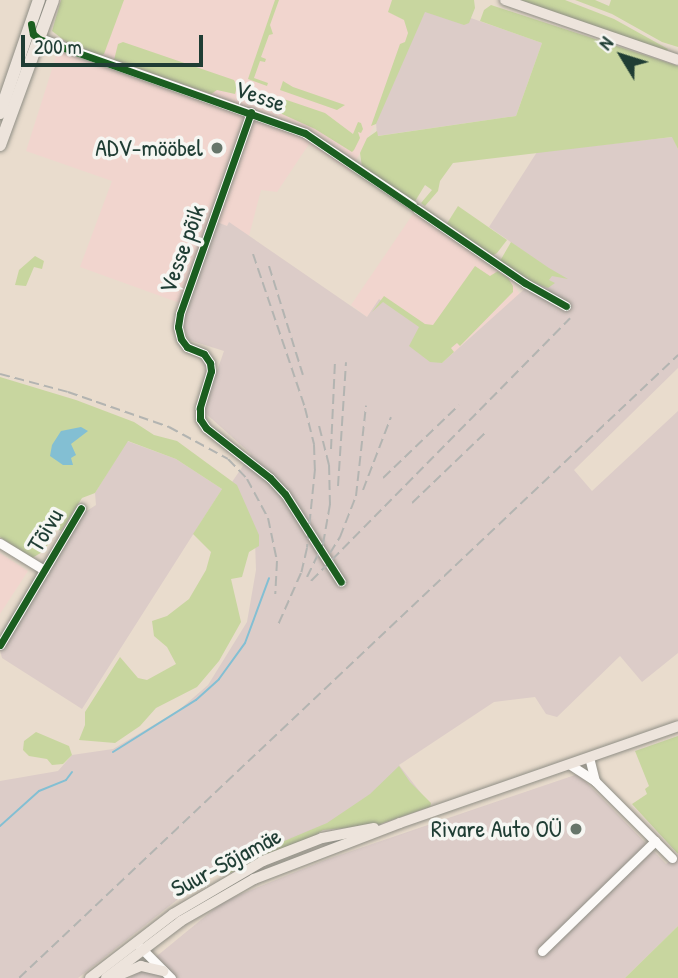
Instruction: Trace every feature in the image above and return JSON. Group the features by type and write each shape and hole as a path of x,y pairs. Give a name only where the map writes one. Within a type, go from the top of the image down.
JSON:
{"highway":[{"path":"0,113 39,0"},
{"path":"0,145 54,0"}],"main road":[{"path":"505,0 678,60"},
{"name":"Suur-Sõjamäe","path":"90,978 138,946 254,878 400,823 678,726"},
{"name":"Suur-Sõjamäe","path":"109,978 138,946 173,915 263,861 332,836 400,823"},
{"path":"332,836 337,848"},
{"path":"109,978 141,966 167,975"}],"street":[{"path":"31,23 33,34 39,39"},
{"name":"Vesse","path":"39,39 305,133 525,283 566,306"},
{"name":"Vesse põik","path":"251,112 180,314 178,327 181,339 187,347 204,354 210,363 211,371 200,408 200,419 206,428 270,478 285,494 327,564 341,582"},
{"name":"Tõivu","path":"0,645 81,508"},
{"path":"0,542 44,570"},
{"path":"589,757 595,781"},
{"path":"569,764 595,781 672,858"},
{"path":"542,951 655,841"},
{"path":"138,946 167,975"}],"shaded area":[{"path":"74,0 413,0 427,5 376,122 350,172 309,144 277,192 261,190 249,236 229,223 227,226 216,223 188,306 80,267 112,181 26,151"},
{"path":"428,3 542,43 516,116 377,136 376,122"},
{"path":"673,137 678,149 678,368 574,470 592,491 678,411 678,653 642,682 620,656 557,717 546,714 535,697 494,702 399,765 428,802 327,825 210,874 78,978 0,978 0,781 58,771 72,755 113,749 179,710 208,685 247,622 256,570 255,541 232,482 251,454 203,411 224,351 189,340 182,323 217,222 227,226 229,222 367,317 379,299 421,327 442,363 548,268 489,227 537,152"},
{"path":"413,214 419,214 507,275 520,294 442,363 420,327 380,299 367,317 351,305"},
{"path":"127,441 176,459 222,489 82,709 2,658 0,650 39,590 43,577 82,514 96,505 95,493"},
{"path":"0,553 28,571 0,614"},
{"path":"578,774 666,864 678,854 678,926 625,978 130,978 224,901 325,860"}],"green space":[{"path":"61,0 124,0 104,54 100,56 69,44 52,31"},
{"path":"275,0 279,0 270,25 273,34 269,35 261,57 266,59 265,62 260,61 254,78 268,83 267,86 248,79"},
{"path":"392,0 474,0 475,8 469,23 464,25 425,12 376,124 371,126 400,44 405,42 408,33 404,20 388,12"},
{"path":"519,0 565,0 614,19 668,49 666,52"},
{"path":"575,0 595,0 609,6 611,0 678,0 678,47 662,42 612,14"},
{"path":"491,5 678,66 678,149 672,137 453,163 440,181 438,191 425,206 421,203 432,190 425,185 414,203 362,167 360,153 367,138 377,131 378,136 516,116 542,43 480,21 484,10"},
{"path":"123,42 234,80 237,86 235,94 217,90 211,94 114,60 118,44"},
{"path":"283,81 345,105 337,110 280,90"},
{"path":"275,96 325,113 353,134 358,122 361,123 363,129 361,133 358,132 360,138 354,150 352,152 315,129 271,109"},
{"path":"458,206 507,240 497,253 492,256 446,225"},
{"path":"511,242 568,279 552,276 549,280 555,283 548,288 529,281 500,261"},
{"path":"35,256 44,261 42,269 34,267 26,286 15,285 19,270"},
{"path":"475,266 490,276 498,271 508,278 513,292 460,346 457,343 451,348 454,352 442,363 430,362 409,346 419,327 383,302 372,312 384,296 425,324 433,325"},
{"path":"0,377 76,400 134,422 154,435 177,441 237,485 259,535 259,546 249,552 242,577 231,579 241,622 219,661 197,687 156,708 140,726 115,743 79,740 85,725 85,712 120,657 138,678 147,680 176,664 167,647 154,636 152,621 167,616 189,599 206,570 211,552 193,534 222,489 176,459 128,441 95,493 82,498 61,531 57,529 44,551 32,558 0,537"},
{"path":"36,732 69,746 72,755 63,764 52,765 47,759 29,756 23,750 24,741"},
{"path":"678,736 678,854 632,804 647,794 645,789 649,786 635,751"},
{"path":"399,766 410,782 431,803 430,807 377,825 323,830 310,839 223,876 211,872 327,823 370,794"},
{"path":"678,926 678,978 625,978"}],"water":[{"path":"81,427 88,431 71,444 76,455 71,458 73,465 63,465 50,456 52,445 61,431"}],"waterway":[{"path":"113,752 196,700 219,679 245,643 269,578"},
{"path":"0,826 39,791 66,780 72,772"}],"railway":[{"path":"253,254 305,408 314,445 315,469 307,548 301,573 278,625"},
{"path":"269,266 303,375"},
{"path":"311,581 570,318"},
{"path":"19,978 678,355"},
{"path":"331,449 335,362"},
{"path":"338,486 346,362"},
{"path":"0,374 68,392 169,427 228,459 247,479 268,518 277,561 275,594"},
{"path":"383,478 459,405"},
{"path":"330,553 340,537 356,496 366,406"},
{"path":"363,490 391,417"},
{"path":"307,577 323,544 330,505 329,465 318,422"},
{"path":"412,503 487,431"}],"cycle path":[{"path":"31,24 33,34 39,39 305,133 525,283 566,306"},
{"path":"251,112 180,314 178,327 181,339 187,347 204,354 210,363 211,371 200,408 200,419 206,428 270,478 285,494 341,582"},
{"path":"0,645 81,508"}],"place":[{"name":"ADV-mööbel","path":"217,148"},
{"name":"Rivare Auto OÜ","path":"576,829"}]}
